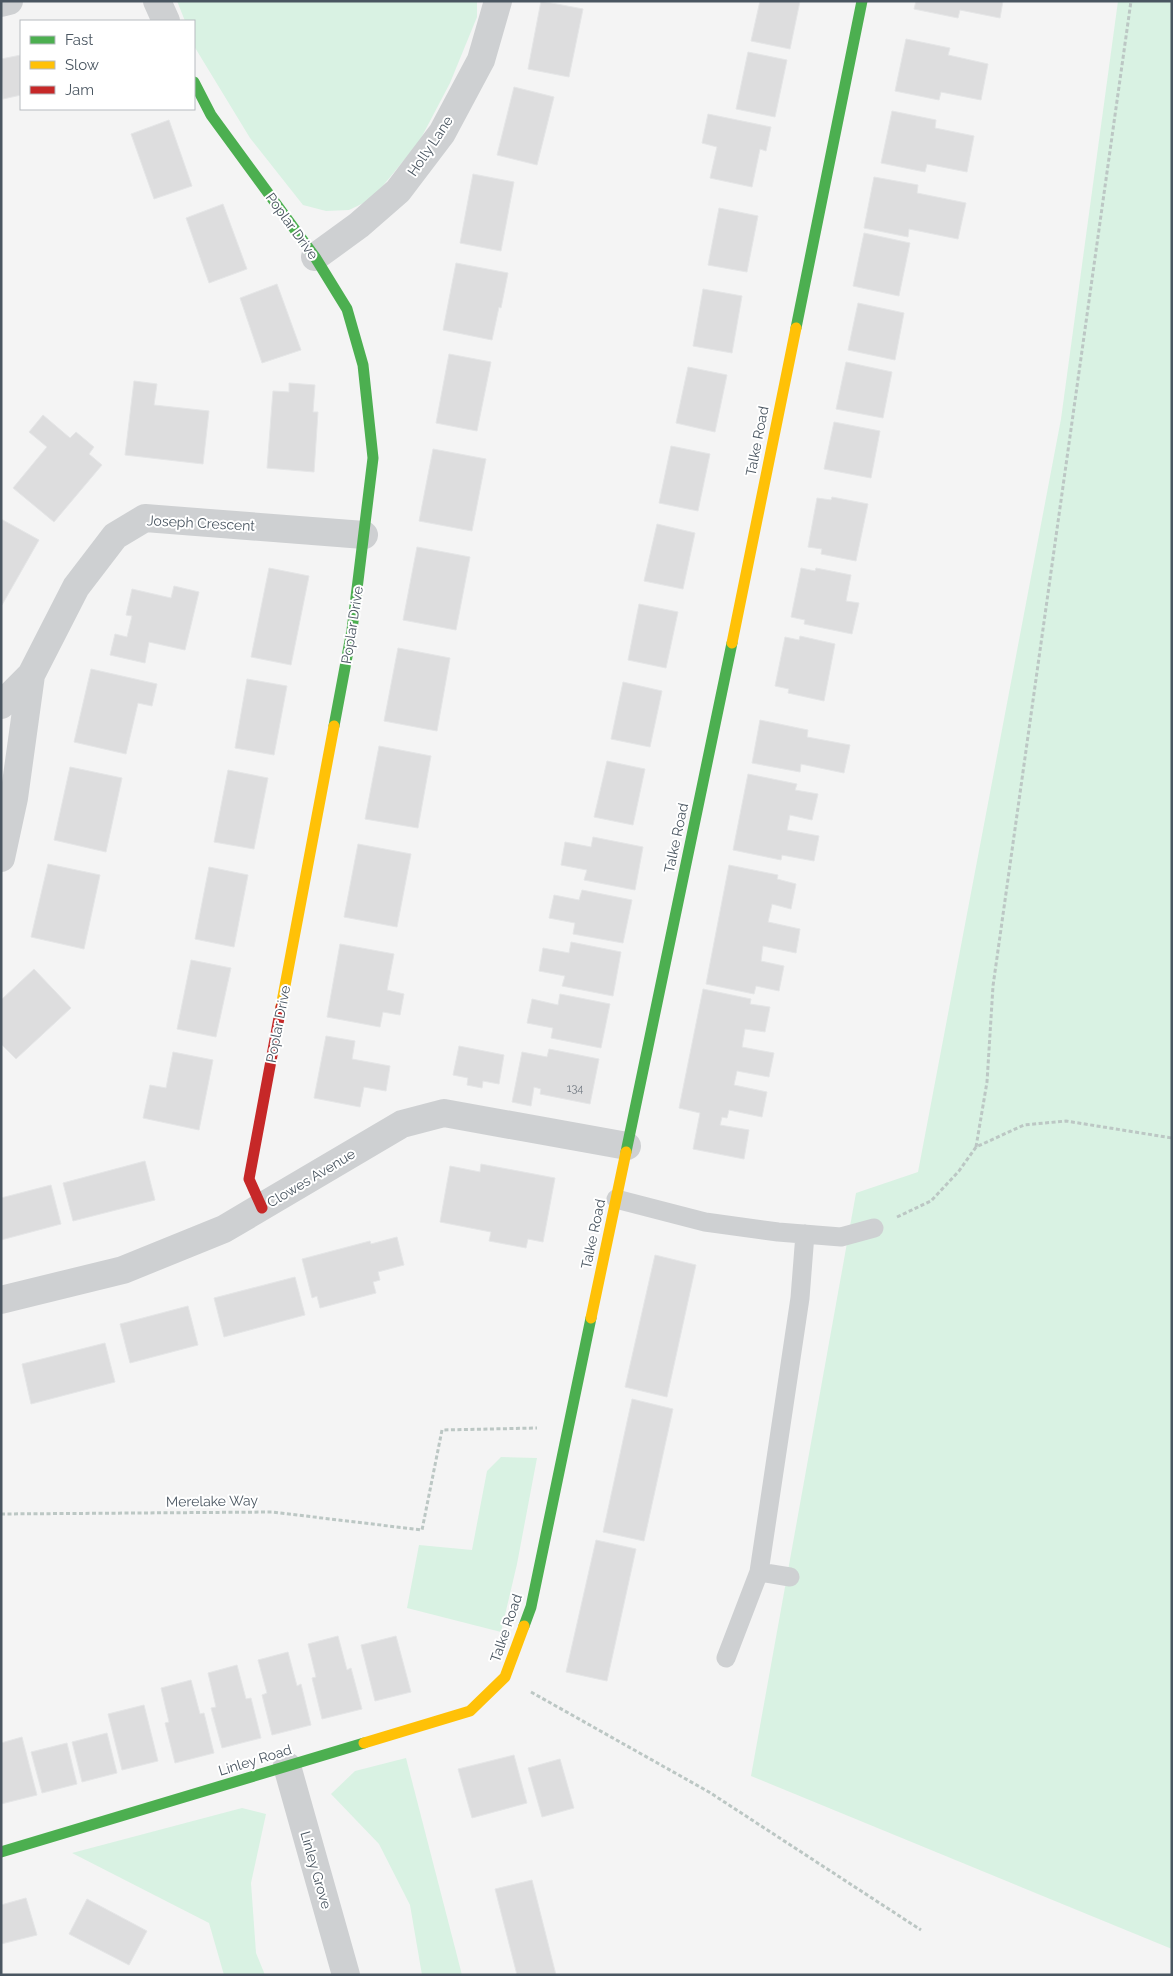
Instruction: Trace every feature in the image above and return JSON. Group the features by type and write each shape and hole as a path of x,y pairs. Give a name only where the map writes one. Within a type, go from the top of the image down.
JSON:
{"street":[{"path":"1,3 8,1"},
{"path":"158,1 166,20"},
{"name":"Holly Lane","path":"315,257 360,225 398,191 442,132 481,60 498,1"},
{"name":"Talke Road","path":"505,1677 531,1607 725,679 862,1"},
{"name":"Poplar Drive","path":"195,84 211,115 315,257 347,308 363,365 373,458 352,630 249,1179 262,1208"},
{"name":"Joseph Crescent","path":"1,704 31,675 76,587 115,536 144,518 364,535"},
{"name":"Joseph Crescent","path":"1,858 14,798 31,675"},
{"name":"Clowes Avenue","path":"1,1300 123,1270 224,1229 402,1124 444,1114 627,1146"},
{"name":"Linley Road","path":"1,1852 470,1710 505,1677"},
{"name":"Linley Grove","path":"287,1766 346,1975"}],"lane":[{"path":"616,1199 705,1222 805,1234 841,1237 874,1228"},
{"path":"726,1658 759,1572 800,1298 805,1234"},
{"path":"759,1572 790,1577"}],"path":[{"path":"874,1228 931,1202 959,1171 976,1147 987,1082 993,986 1132,1"},
{"path":"976,1147 1024,1125 1066,1121 1172,1138"},
{"name":"Merelake Way","path":"1,1514 272,1512 422,1530 442,1430 568,1428"},
{"path":"505,1677 709,1792 921,1930"}],"green space":[{"path":"177,1 477,1 477,17 450,83 419,142 372,199 349,210 326,211 303,205 250,138 195,48 195,20 185,20"},
{"path":"1118,1 1172,1 1172,1949 751,1776 856,1193 918,1172 1061,419"},
{"path":"501,1457 537,1458 517,1564 501,1632 407,1608 419,1545 472,1550 487,1471"},
{"path":"406,1758 462,1975 422,1975 410,1905 379,1844 331,1794 355,1771"},
{"path":"242,1808 266,1814 251,1883 256,1953 265,1975 224,1975 209,1923 72,1853"}],"building":[{"path":"541,1 583,9 569,77 528,69"},
{"path":"760,1 800,1 790,49 751,41"},
{"path":"916,1 1003,1 1000,18 960,10 958,18 914,9"},
{"path":"906,39 950,48 948,55 988,64 981,100 941,92 939,100 895,91"},
{"path":"748,52 787,60 775,117 736,109"},
{"path":"20,55 20,95 3,99 1,59"},
{"path":"514,87 554,97 537,165 497,155"},
{"path":"892,111 936,120 935,128 974,136 967,172 927,164 925,172 881,163"},
{"path":"708,114 771,127 766,151 760,149 752,187 710,178 717,147 702,143"},
{"path":"169,120 192,186 154,199 131,134"},
{"path":"473,174 514,182 501,251 460,243"},
{"path":"874,177 918,185 917,193 966,203 958,239 909,229 908,237 864,228"},
{"path":"223,204 247,269 209,283 186,218"},
{"path":"719,208 758,216 747,272 708,265"},
{"path":"864,233 910,243 899,296 853,286"},
{"path":"456,263 508,273 492,340 443,330"},
{"path":"277,284 301,350 262,363 240,298"},
{"path":"703,289 742,296 732,353 693,346"},
{"path":"858,303 904,313 895,360 848,350"},
{"path":"449,354 491,362 477,431 436,423"},
{"path":"846,362 892,372 883,418 836,409"},
{"path":"688,367 727,375 715,432 676,423"},
{"path":"134,381 157,384 154,405 209,411 203,464 125,455"},
{"path":"289,383 315,385 313,412 318,412 314,472 267,468 273,391 289,392"},
{"path":"43,415 70,438 76,432 94,447 89,454 102,465 54,522 13,488 47,447 29,432"},
{"path":"834,422 880,431 871,478 824,469"},
{"path":"671,446 710,454 698,511 659,503"},
{"path":"433,449 486,459 472,531 419,521"},
{"path":"832,497 868,504 856,561 821,554 822,549 808,547 817,498 831,500"},
{"path":"1,519 39,540 2,605 1,605"},
{"path":"657,524 695,533 683,589 644,581"},
{"path":"417,547 470,557 456,630 403,620"},
{"path":"269,568 309,576 291,665 251,657"},
{"path":"801,568 815,571 816,568 851,575 846,601 859,603 852,634 804,624 805,620 791,617"},
{"path":"174,586 199,592 185,650 149,642 145,663 110,655 115,634 127,637 132,616 126,615 132,589 171,598"},
{"path":"639,604 678,612 666,668 628,660"},
{"path":"800,636 835,644 824,701 788,693 789,689 775,686 785,637 799,640"},
{"path":"398,648 450,658 437,731 384,721"},
{"path":"91,669 157,684 152,706 138,703 126,754 74,742"},
{"path":"247,679 287,686 274,755 235,748"},
{"path":"623,682 662,691 650,747 611,739"},
{"path":"760,720 808,730 807,737 850,745 844,773 801,764 800,772 752,763"},
{"path":"379,746 431,756 418,828 365,819"},
{"path":"607,761 645,769 633,825 594,817"},
{"path":"70,767 122,778 106,852 54,840"},
{"path":"228,770 268,778 254,849 214,842"},
{"path":"748,774 797,784 795,790 818,794 812,820 790,815 787,830 819,836 814,861 782,855 781,860 733,850"},
{"path":"593,837 643,847 635,890 584,880 587,870 561,865 565,842 591,847"},
{"path":"358,844 411,854 397,927 344,917"},
{"path":"48,864 100,875 84,949 31,937"},
{"path":"729,865 778,875 777,879 796,884 791,909 772,904 768,922 800,929 796,953 763,946 761,961 784,966 779,991 756,986 754,994 706,984"},
{"path":"209,867 248,875 234,947 195,939"},
{"path":"582,890 632,900 623,943 573,934 575,923 549,918 554,895 579,900"},
{"path":"571,942 621,952 613,996 562,986 565,976 539,971 543,948 569,953"},
{"path":"340,944 394,954 387,990 404,994 400,1015 383,1012 380,1027 327,1017"},
{"path":"191,960 231,968 216,1037 177,1029"},
{"path":"34,969 71,1008 16,1059 1,1044 1,1000"},
{"path":"703,989 751,999 750,1004 770,1007 765,1032 745,1029 742,1047 774,1053 769,1077 737,1071 734,1085 767,1092 762,1117 729,1110 727,1118 722,1117 720,1125 749,1130 744,1159 693,1149 700,1113 679,1108"},
{"path":"560,994 610,1004 601,1048 551,1038 553,1028 527,1023 532,999 558,1005"},
{"path":"326,1036 355,1041 352,1059 390,1066 386,1091 364,1087 360,1107 314,1098"},
{"path":"459,1046 504,1055 499,1084 483,1081 482,1088 467,1085 468,1078 453,1075"},
{"path":"549,1049 599,1059 590,1104 540,1094 541,1089 534,1087 531,1106 512,1102 522,1052 547,1057"},
{"path":"173,1052 213,1060 199,1130 143,1118 150,1085 166,1088"},
{"path":"145,1161 155,1200 73,1221 63,1183"},
{"path":"481,1164 555,1178 543,1242 528,1239 526,1248 489,1241 491,1232 440,1222 450,1166 480,1172"},
{"path":"51,1185 61,1224 1,1240 1,1198"},
{"path":"397,1237 404,1265 378,1272 380,1280 373,1282 376,1293 320,1308 317,1296 312,1298 302,1259 370,1241 371,1244"},
{"path":"655,1255 696,1265 667,1397 625,1387"},
{"path":"295,1277 305,1315 224,1337 214,1298"},
{"path":"188,1306 198,1345 130,1363 120,1324"},
{"path":"105,1343 115,1382 31,1404 22,1364"},
{"path":"632,1399 673,1409 644,1541 603,1532"},
{"path":"596,1540 636,1549 607,1681 566,1672"},
{"path":"338,1636 347,1670 351,1668 362,1709 322,1719 312,1678 316,1677 308,1644"},
{"path":"396,1636 411,1692 375,1701 361,1645"},
{"path":"288,1652 297,1686 301,1684 311,1725 272,1735 262,1695 267,1693 258,1660"},
{"path":"237,1665 246,1699 251,1698 261,1738 222,1748 211,1708 216,1707 208,1673"},
{"path":"191,1680 200,1714 204,1713 214,1753 175,1763 165,1723 169,1722 161,1688"},
{"path":"144,1705 158,1761 122,1770 108,1714"},
{"path":"107,1733 117,1773 82,1782 72,1742"},
{"path":"22,1737 37,1795 1,1804 1,1743"},
{"path":"67,1743 77,1784 42,1793 31,1752"},
{"path":"514,1755 527,1803 472,1818 458,1769"},
{"path":"560,1759 574,1808 542,1817 528,1768"},
{"path":"532,1880 556,1975 517,1975 495,1889"},
{"path":"26,1898 37,1935 1,1944 1,1905"},
{"path":"87,1899 147,1931 129,1965 69,1934"}],"traffic: fast":[{"path":"796,328 862,1"},
{"path":"195,84 211,115 315,257 347,309 363,365 373,458 352,630 334,726"},
{"path":"626,1152 732,643"},
{"path":"524,1626 531,1607 591,1318"},
{"path":"1,1852 364,1743"}],"traffic: slow":[{"path":"732,643 796,328"},
{"path":"281,1007 334,726"},
{"path":"591,1318 626,1152"},
{"path":"364,1743 470,1711 505,1677 524,1626"}],"traffic: jam":[{"path":"262,1208 249,1179 281,1007"}]}
